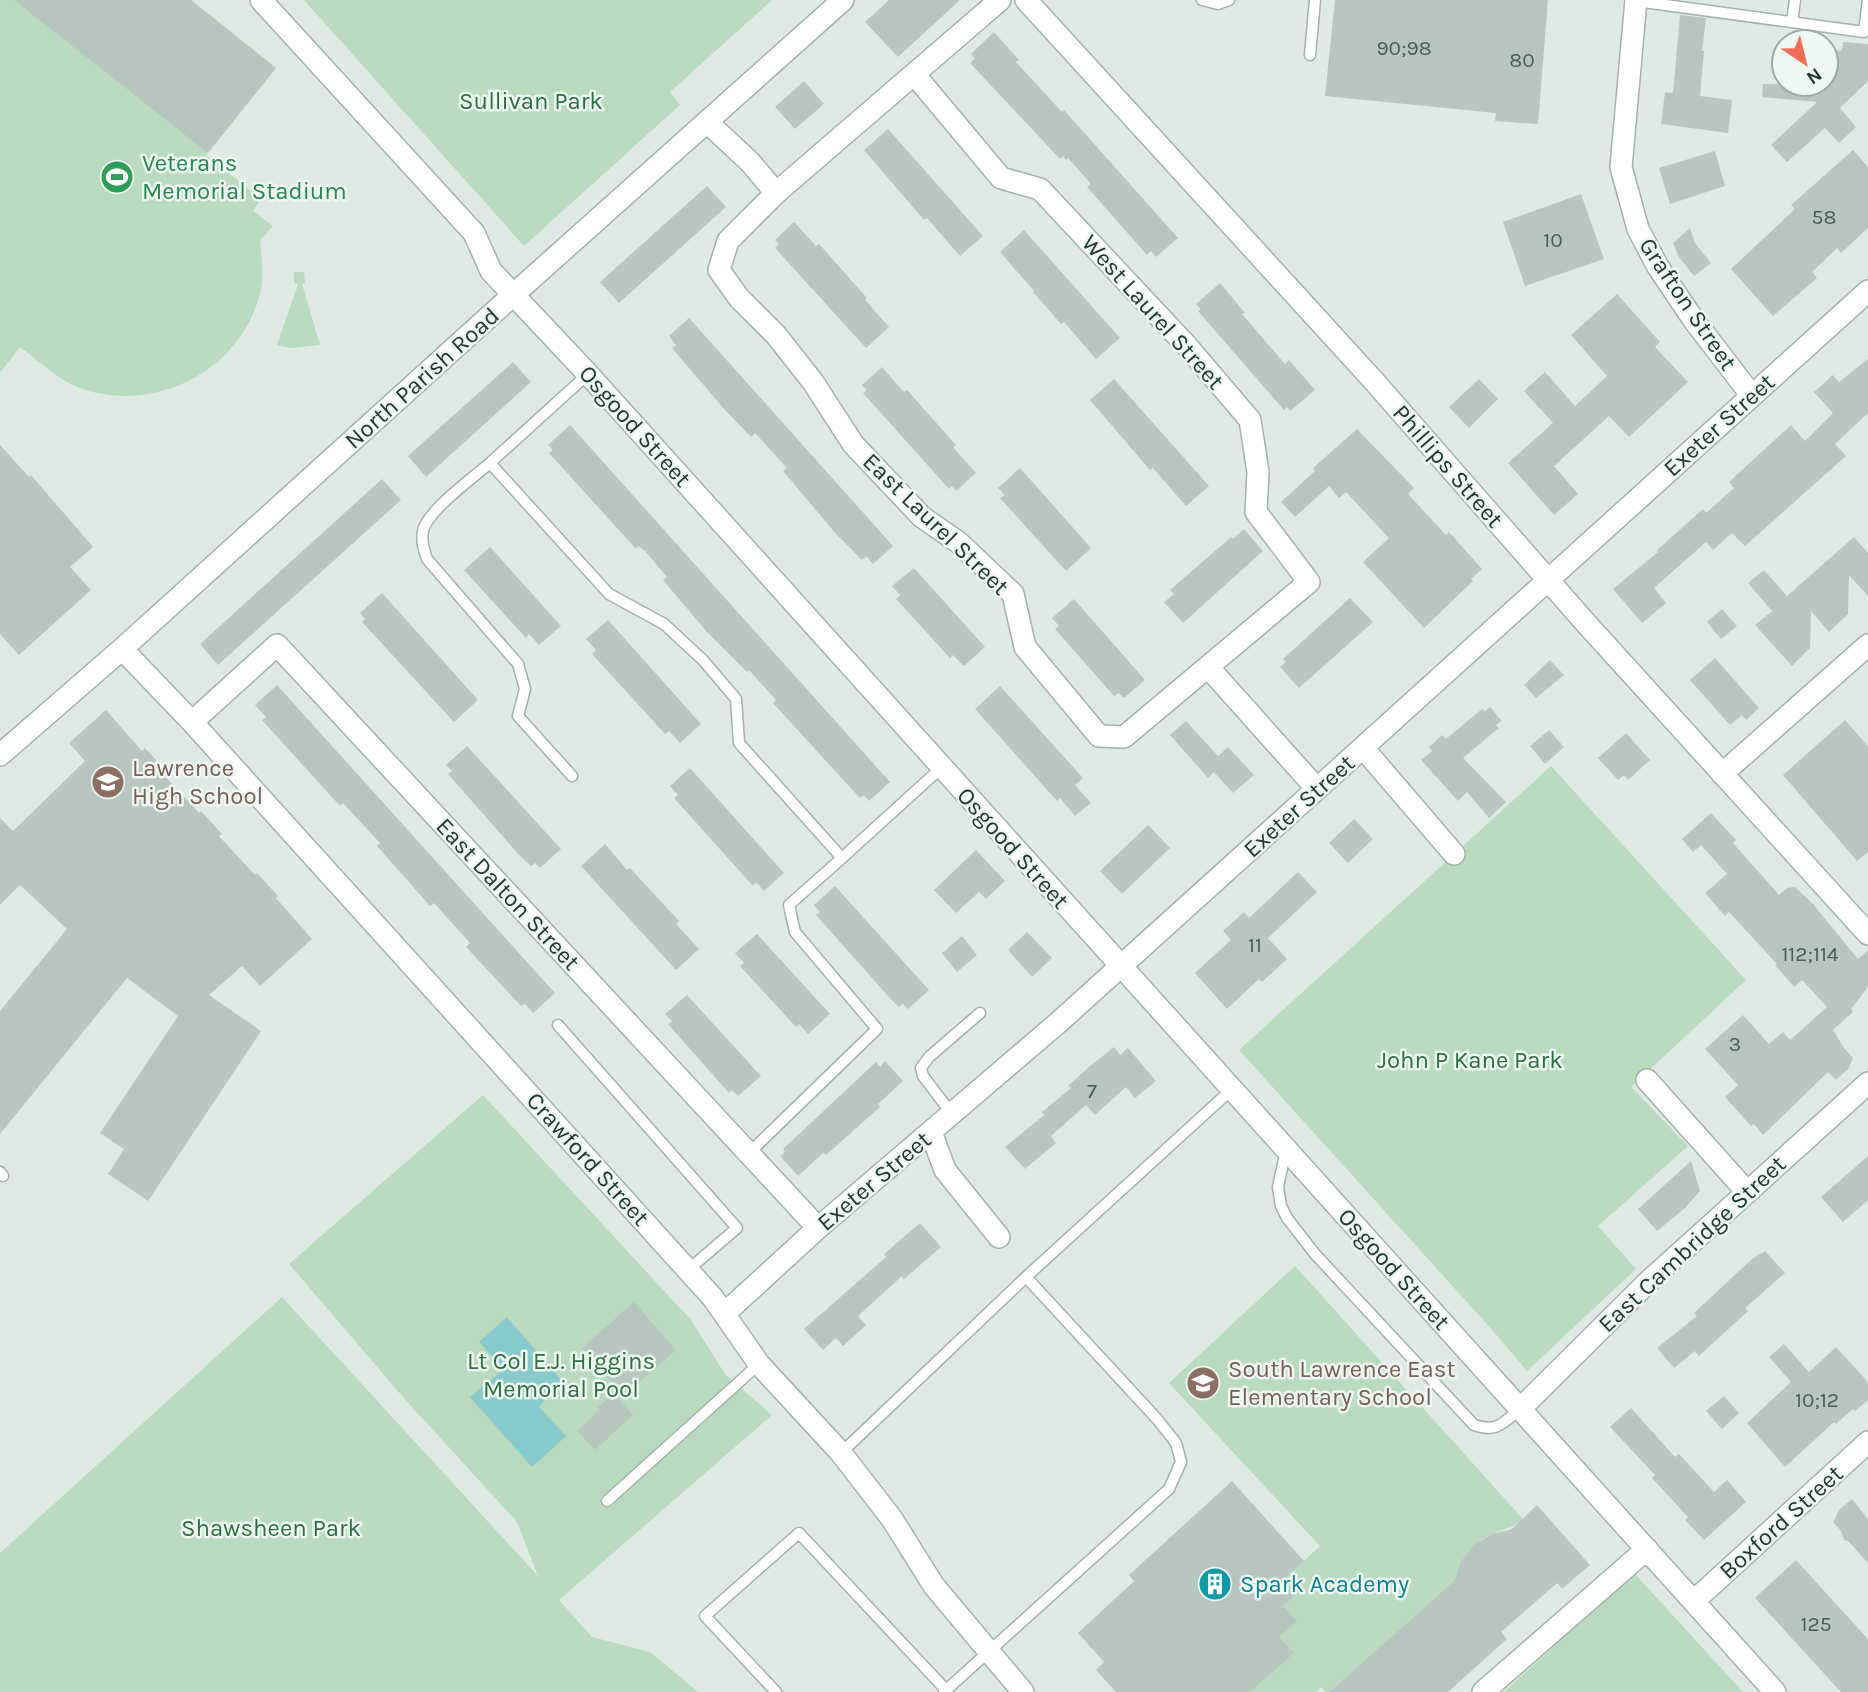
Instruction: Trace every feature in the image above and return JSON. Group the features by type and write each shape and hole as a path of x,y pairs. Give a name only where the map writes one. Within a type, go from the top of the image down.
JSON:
{"street":[{"name":"Osgood Street","path":"261,0 474,233 491,271 588,374 1774,1692"},
{"name":"North Parish Road","path":"0,755 122,649 843,0"},
{"path":"707,122 750,162 776,193 1000,0"},
{"name":"Phillips Street","path":"1026,0 1373,380 1721,774 1868,934"},
{"name":"Grafton Street","path":"1636,1 1621,167 1638,229 1658,267 1693,319 1752,396"},
{"name":"West Laurel Street","path":"914,74 1001,178 1040,189 1187,346 1250,420 1258,472 1256,512 1309,582 1209,667"},
{"name":"East Laurel Street","path":"776,193 728,241 719,270 739,298 776,335 813,382 853,443 922,517 958,542 1013,594 1025,647 1099,736 1124,737 1209,667"},
{"name":"Exeter Street","path":"724,1314 818,1228 1120,967 1868,291"},
{"name":"East Dalton Street","path":"192,722 277,645 818,1228"},
{"path":"1721,774 1868,645"},
{"name":"Crawford Street","path":"122,649 192,722 688,1270 724,1314 759,1364 841,1453 892,1519 934,1586 1023,1692"},
{"path":"1209,667 1317,789"},
{"path":"1364,748 1454,854"},
{"path":"1647,1080 1747,1192"},
{"name":"East Cambridge Street","path":"1520,1409 1649,1281 1868,1083"},
{"path":"931,1132 946,1170 999,1237"},
{"name":"Boxford Street","path":"1694,1601 1868,1442"},
{"path":"1483,1692 1647,1549"}],"lane":[{"path":"1202,0 1218,4 1229,0"},
{"path":"1310,55 1315,0"},
{"path":"1792,22 1795,0"},
{"path":"1636,1 1864,32 1868,0"},
{"path":"572,776 517,716 526,689 518,664 426,559 422,544 423,528 444,501 588,374"},
{"path":"490,463 609,594 664,624 703,660 736,699 739,743 842,858"},
{"path":"749,1153 877,1029 795,932 789,905 941,768"},
{"path":"952,1114 923,1076 921,1068 929,1057 980,1013"},
{"path":"558,1025 737,1228 688,1270"},
{"path":"841,1453 1026,1277 1231,1090"},
{"path":"1286,1150 1278,1187 1281,1206 1315,1254 1474,1425 1486,1430 1498,1427 1520,1409"},
{"path":"776,1692 705,1616 799,1533 945,1691 1169,1489 1181,1462 1176,1443 1026,1277"},
{"path":"607,1502 759,1364"}],"green space":[{"name":"Veterans Memorial Stadium","path":"0,0 191,0 276,68 206,155 261,199 253,211 273,226 260,241 260,294 249,322 234,346 213,365 189,381 163,391 134,396 106,395 69,383 20,347 0,373"},
{"name":"Sullivan Park","path":"304,0 772,0 670,92 680,105 524,246"},
{"path":"294,272 304,272 305,283 302,284 320,345 291,348 277,345 298,284 294,283"},
{"name":"John P Kane Park","path":"1551,766 1746,980 1631,1087 1688,1146 1598,1226 1636,1269 1527,1371 1239,1050"},
{"path":"483,1095 691,1320 725,1374 772,1415 559,1600 592,1637 650,1652 698,1692 0,1692 0,1553 282,1297 538,1576 517,1522 402,1396 289,1264"},
{"path":"1295,1266 1523,1519 1486,1537 1473,1547 1463,1559 1454,1581 1329,1692 1325,1692 1321,1687 1316,1692 1250,1692 1293,1653 1279,1637 1296,1621 1283,1606 1299,1591 1287,1576 1320,1546 1169,1383"},
{"path":"1634,1573 1743,1692 1504,1692"}],"water":[{"path":"507,1317 562,1381 539,1407 566,1436 532,1467 470,1397 504,1369 479,1342"}],"building":[{"path":"14,0 191,0 276,68 208,153"},
{"path":"889,0 960,0 898,57 865,22"},
{"path":"1335,0 1548,0 1538,124 1495,121 1496,113 1325,96"},
{"path":"1680,15 1706,18 1700,96 1732,100 1728,133 1661,124 1665,92 1673,93"},
{"path":"994,32 1019,60 1016,62 1062,112 1064,110 1178,238 1156,257 1151,251 1147,255 1087,187 1091,184 1068,158 1066,160 1063,156 1060,159 970,63 975,58 971,54"},
{"path":"1843,42 1868,44 1868,81 1840,108 1856,127 1839,143 1825,128 1787,162 1771,145 1817,102 1773,98 1840,98"},
{"path":"804,81 824,104 795,129 775,107"},
{"path":"1763,84 1770,84 1770,98 1762,97"},
{"path":"888,129 983,236 960,256 927,218 924,220 864,150"},
{"path":"1853,150 1868,167 1868,228 1841,253 1837,248 1812,272 1817,278 1773,316 1731,269 1795,209 1791,205"},
{"path":"1715,151 1725,186 1670,204 1659,168"},
{"path":"707,186 726,207 619,303 600,282"},
{"path":"1581,194 1604,259 1525,286 1503,222"},
{"path":"794,222 816,246 819,244 889,327 866,348 775,248 779,244 775,240"},
{"path":"1690,228 1695,243 1711,263 1694,276 1679,257 1673,243"},
{"path":"1024,230 1120,338 1096,359 1064,322 1061,324 1000,252"},
{"path":"1220,283 1245,313 1242,314 1285,364 1289,360 1315,390 1290,411 1287,407 1284,410 1198,311 1201,309 1196,304"},
{"path":"1617,294 1660,342 1655,347 1688,382 1629,437 1609,416 1554,466 1578,494 1554,515 1508,463 1553,423 1524,391 1545,372 1575,406 1607,376 1571,335"},
{"path":"689,318 893,546 873,564 866,556 862,560 836,534 783,471 787,468 755,433 751,437 725,410 672,348 676,345 669,336"},
{"path":"1868,359 1868,413 1835,444 1846,456 1745,546 1732,533 1713,550 1706,542 1654,588 1666,603 1642,623 1613,589 1658,552 1657,550 1703,509 1706,513 1734,488 1729,482 1791,425 1805,441 1833,413 1814,392 1833,375 1839,382"},
{"path":"513,362 531,382 426,477 408,456"},
{"path":"882,367 904,392 907,390 956,445 953,447 976,473 956,491 952,486 949,489 863,393 867,390 862,385"},
{"path":"1114,379 1209,486 1186,506 1153,468 1150,470 1090,400"},
{"path":"1479,379 1498,399 1469,428 1449,407"},
{"path":"570,425 890,782 869,801 864,795 860,798 773,703 776,700 749,670 747,672 707,632 663,580 667,577 645,551 638,546 636,549 549,453 553,450 548,445"},
{"path":"1357,429 1414,488 1408,494 1446,535 1449,532 1482,569 1424,628 1363,562 1389,538 1346,492 1339,498 1329,486 1295,517 1281,502 1315,471 1313,468"},
{"path":"0,445 29,477 31,475 93,547 70,567 91,590 19,655 0,634"},
{"path":"1020,468 1091,548 1066,571 1000,498 1005,495 998,488"},
{"path":"382,479 401,500 218,665 200,644"},
{"path":"1244,529 1263,551 1183,623 1164,602 1174,594 1170,590"},
{"path":"1854,537 1868,553 1868,596 1849,575 1848,614 1829,632 1811,611 1810,648 1792,666 1755,625 1772,611 1748,583 1764,570 1787,596"},
{"path":"490,547 561,626 539,645 529,634 526,638 464,570"},
{"path":"914,568 985,647 964,666 953,655 950,658 896,599 900,595 892,586"},
{"path":"382,593 478,700 454,722 362,622 365,619 360,613"},
{"path":"1350,598 1373,622 1299,688 1280,667 1286,662 1283,659"},
{"path":"1074,599 1145,680 1124,698 1119,693 1114,696 1055,629 1059,626 1052,618"},
{"path":"1722,609 1737,626 1721,639 1707,622"},
{"path":"608,620 701,724 680,743 669,731 665,734 592,654 596,650 586,639"},
{"path":"1715,658 1759,708 1746,720 1742,715 1730,725 1690,680"},
{"path":"1550,660 1564,675 1536,698 1524,685"},
{"path":"277,685 555,993 533,1013 525,1004 521,1006 466,947 470,943 434,903 430,906 377,846 380,843 343,803 340,806 262,720 266,717 255,705"},
{"path":"1000,686 1083,778 1075,785 1091,803 1075,816 1060,798 1057,801 975,709"},
{"path":"1490,707 1502,721 1496,725 1499,728 1463,758 1506,802 1489,818 1467,792 1458,801 1421,760 1432,751 1429,747 1442,735 1446,739 1482,709 1485,711"},
{"name":"Lawrence High School","path":"106,710 142,751 145,748 167,772 164,775 222,834 219,836 255,875 257,873 278,896 276,898 312,939 260,986 242,966 209,995 261,1031 148,1201 108,1174 124,1149 100,1133 178,1016 127,978 0,1134 0,1011 67,929 20,885 0,905 0,818 13,831 85,761 69,743"},
{"path":"1845,720 1868,746 1868,852 1857,861 1783,775"},
{"path":"1186,721 1218,756 1228,747 1254,775 1233,793 1214,772 1208,778 1170,735"},
{"path":"1549,730 1564,747 1545,764 1530,746"},
{"path":"1626,733 1650,760 1628,780 1624,775 1618,780 1598,758"},
{"path":"467,746 561,849 540,868 535,863 531,866 520,856 448,774 452,771 446,765"},
{"path":"690,768 784,873 764,891 756,882 753,886 674,798 678,795 670,786"},
{"path":"1711,813 1736,840 1733,843 1779,895 1787,888 1795,887 1813,904 1858,959 1868,950 1868,987 1851,1009 1853,1012 1833,1030 1853,1058 1849,1068 1836,1080 1828,1072 1763,1135 1754,1124 1751,1126 1725,1097 1738,1085 1705,1049 1743,1015 1769,1044 1783,1032 1790,1040 1827,1007 1802,980 1794,987 1775,965 1777,964 1729,912 1725,916 1705,893 1727,874 1701,845 1693,852 1682,839"},
{"path":"1354,819 1373,839 1348,863 1329,843"},
{"path":"1148,825 1170,848 1122,894 1100,871"},
{"path":"605,844 627,870 630,868 679,921 676,924 699,949 676,970 581,866"},
{"path":"976,850 1005,881 986,899 979,892 956,913 934,890"},
{"path":"1298,872 1317,892 1268,938 1287,959 1262,982 1259,979 1227,1009 1195,973 1231,940 1223,931 1244,912 1249,918"},
{"path":"835,886 929,990 908,1009 903,1004 899,1007 888,996 816,915 820,912 814,905"},
{"path":"1027,932 1052,958 1032,977 1008,950"},
{"path":"757,934 830,1014 808,1034 799,1024 796,1027 740,966 744,963 735,953"},
{"path":"962,936 977,955 957,972 942,953"},
{"path":"687,995 761,1076 738,1096 732,1090 729,1093 668,1024 672,1021 665,1014"},
{"path":"1114,1047 1120,1055 1128,1048 1156,1081 1135,1098 1126,1087 1095,1115 1086,1105 1051,1136 1056,1143 1025,1169 1005,1147 1044,1115 1042,1112 1071,1088 1068,1086"},
{"path":"885,1061 903,1081 878,1104 880,1107 798,1176 780,1156 785,1152 783,1149 876,1062 880,1067"},
{"path":"1868,1156 1868,1200 1843,1222 1821,1197"},
{"path":"1691,1161 1700,1191 1685,1208 1657,1231 1638,1209"},
{"path":"920,1223 941,1247 904,1279 902,1276 858,1316 866,1325 843,1346 836,1338 823,1350 804,1329 886,1257 884,1254"},
{"path":"1765,1251 1785,1273 1745,1308 1748,1311 1699,1356 1695,1351 1674,1368 1657,1348 1697,1316 1694,1313 1752,1259"},
{"path":"634,1302 676,1350 624,1396 582,1348"},
{"path":"1784,1344 1809,1372 1836,1347 1868,1382 1868,1400 1836,1424 1834,1422 1785,1467 1747,1423 1791,1382 1769,1357"},
{"path":"613,1393 633,1415 595,1450 577,1431"},
{"path":"1724,1396 1739,1413 1722,1429 1706,1411"},
{"path":"1631,1408 1675,1457 1679,1454 1714,1492 1727,1480 1746,1502 1704,1540 1685,1520 1688,1517 1652,1478 1655,1475 1610,1427"},
{"name":"Spark Academy","path":"1232,1481 1304,1561 1287,1576 1300,1591 1283,1606 1297,1621 1279,1637 1294,1653 1250,1692 1116,1692 1096,1670 1104,1662 1078,1633 1134,1581 1129,1575"},
{"path":"1852,1499 1868,1519 1868,1563 1844,1540 1841,1531 1833,1522 1840,1509"},
{"path":"1537,1505 1590,1565 1562,1589 1557,1583 1501,1632 1507,1639 1448,1692 1329,1692 1454,1581 1461,1561 1474,1545 1492,1534 1512,1529"},
{"path":"1796,1560 1868,1639 1868,1692 1841,1692 1755,1598"}],"place":[{"name":"Veterans Memorial Stadium","path":"117,177"},
{"name":"Lawrence High School","path":"108,782"},
{"name":"South Lawrence East Elementary School","path":"1203,1383"},
{"name":"Spark Academy","path":"1215,1584"}],"park label":[{"name":"Lt Col E.J. Higgins Memorial Pool","path":"561,1375"},
{"name":"Shawsheen Park","path":"271,1528"}]}
